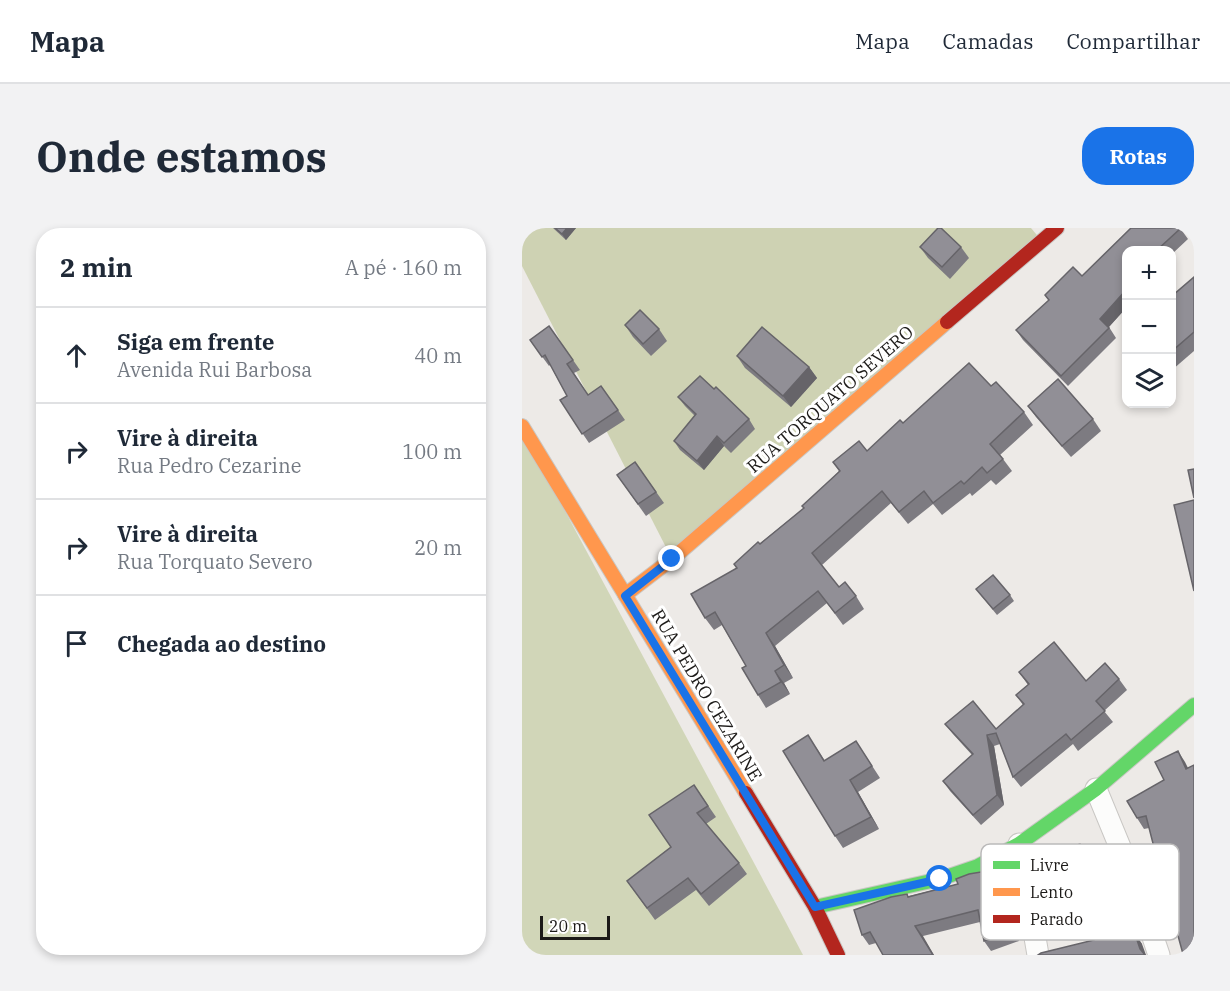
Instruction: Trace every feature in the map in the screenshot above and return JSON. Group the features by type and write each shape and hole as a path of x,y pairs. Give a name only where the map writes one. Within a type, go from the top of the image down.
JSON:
{"street":[{"name":"RUA TORQUATO SEVERO","path":"625,596 672,559 1057,228"},
{"name":"RUA PEDRO CEZARINE","path":"522,426 815,907 838,955"},
{"path":"1019,844 1096,789 1194,705"},
{"path":"1096,789 1119,844"},
{"path":"815,907 940,879 981,864"},
{"path":"1035,940 1038,955"},
{"path":"1154,940 1159,955"}],"green space":[{"path":"522,228 1031,228 1041,240 672,559 522,266"},
{"path":"522,431 783,917 803,955 522,955"}],"building":[{"path":"555,228 567,228 562,234"},
{"path":"938,228 941,228 961,247 942,267 920,247"},
{"path":"1131,228 1181,228 1161,246 1122,246 1122,294 1100,319 1109,328 1061,376 1016,330 1049,300 1045,295 1073,267 1082,276"},
{"path":"1194,277 1194,332 1176,348 1176,300 1176,293"},
{"path":"640,310 659,329 643,344 625,325"},
{"path":"549,326 573,360 567,364 588,395 601,386 618,410 582,434 560,400 567,396 545,355 542,357 530,340"},
{"path":"762,327 809,367 783,396 737,356"},
{"path":"969,363 991,386 996,382 1024,412 990,444 1003,459 987,473 982,467 964,484 961,481 933,503 924,491 899,512 882,491 812,553 839,587 845,582 856,596 835,613 818,591 766,633 784,665 775,671 781,682 758,695 742,668 746,666 715,612 705,618 691,594 737,568 734,564 758,542 760,544 804,508 802,506 840,471 833,462 859,441 867,451 900,420 903,423"},
{"path":"700,376 714,389 716,387 749,419 724,443 717,436 697,461 674,441 696,414 678,397"},
{"path":"1058,379 1093,419 1062,446 1028,406"},
{"path":"635,462 656,492 638,504 617,475"},
{"path":"1194,469 1194,498 1188,470"},
{"path":"1194,500 1194,591 1174,505"},
{"path":"993,575 1010,595 993,609 976,589"},
{"path":"1054,642 1086,681 1105,663 1119,679 1096,701 1105,711 1071,740 1066,734 1013,777 996,733 987,735 997,795 973,815 943,781 973,754 945,724 973,701 996,729 1024,704 1016,695 1029,684 1019,672"},
{"path":"808,735 824,761 856,741 872,766 850,780 871,817 835,836 783,751"},
{"path":"1178,751 1186,769 1194,765 1194,955 1191,952 1183,954 1179,939 1179,844 1153,844 1146,816 1137,818 1127,801 1164,780 1155,762"},
{"path":"694,785 708,806 697,813 739,863 701,894 688,878 647,908 627,881 671,847 649,815"},
{"path":"981,872 981,926 978,910 915,926 933,955 883,955 870,932 862,935 854,910 891,897 907,894 908,897 958,884 956,879"},
{"path":"1094,940 1137,940 1145,955 1038,955"}],"traffic: fast":[{"path":"1019,844 1096,789 1194,705"},
{"path":"815,907 940,879 981,864"}],"traffic: slow":[{"path":"625,595 672,559 947,322"},
{"path":"522,426 746,793"}],"traffic: jam":[{"path":"947,322 1057,228"},
{"path":"746,793 815,907 838,955"}],"route":[{"path":"672,559 625,596 815,907 940,879"}]}
